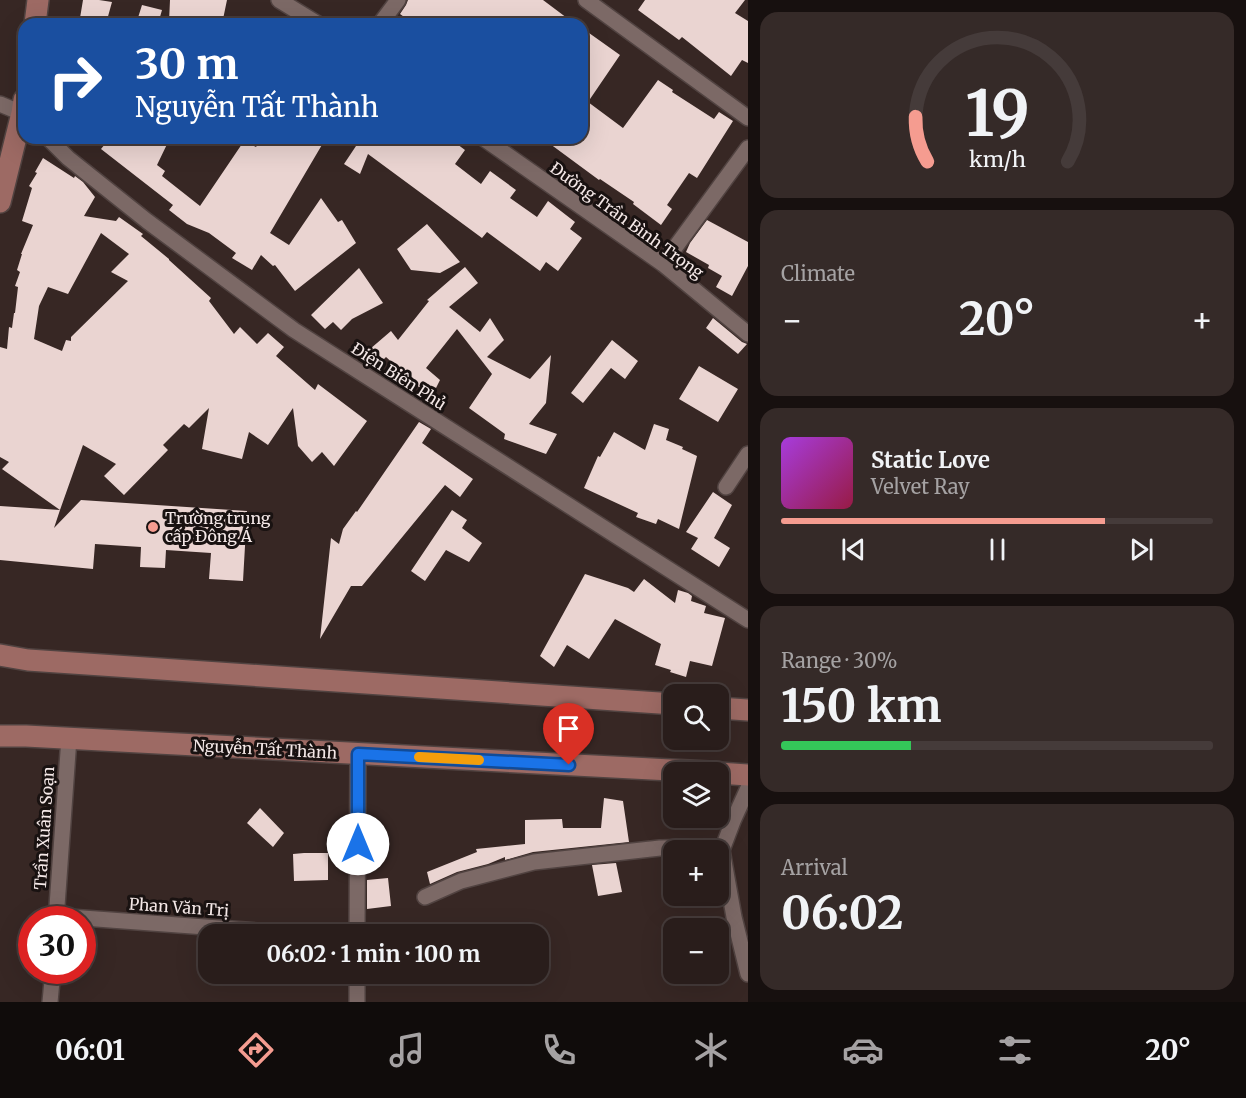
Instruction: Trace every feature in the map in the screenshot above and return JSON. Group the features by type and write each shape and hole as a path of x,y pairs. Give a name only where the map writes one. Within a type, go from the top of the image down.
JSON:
{"main road":[{"path":"36,18 38,0"},
{"path":"0,202 18,129"},
{"path":"0,655 40,661 663,703"},
{"path":"729,709 748,710"},
{"name":"Nguyễn Tất Thành","path":"0,736 663,770"},
{"path":"729,774 748,775"}],"street":[{"path":"279,0 308,18"},
{"path":"385,18 398,0"},
{"path":"586,0 748,118"},
{"path":"0,104 18,108"},
{"name":"Điện Biên Phủ","path":"54,144 68,158 147,220 294,330 748,620"},
{"name":"Đường Trần Bình Trọng","path":"492,144 663,264 748,334"},
{"path":"663,264 748,148"},
{"path":"726,487 748,454"},
{"name":"Trần Xuân Soạn","path":"57,906 69,738"},
{"path":"357,924 358,754"},
{"path":"726,840 748,788"},
{"path":"424,897 461,880 534,862 663,848"},
{"path":"729,889 748,974"},
{"name":"Phan Văn Trị","path":"96,921 198,927"},
{"path":"50,1002 51,984"},
{"path":"357,984 357,1002"}],"building":[{"path":"83,0 112,2 108,18 80,18"},
{"path":"170,0 227,0 223,18 169,18"},
{"path":"408,0 543,0 567,18 406,18 400,14"},
{"path":"645,0 745,0 735,13 748,21 748,63 742,60 731,76 682,37 679,40 638,10"},
{"path":"142,5 162,10 160,18 138,18"},
{"path":"588,32 620,55 588,102"},
{"path":"658,80 673,90 672,92 714,119 719,112 733,121 697,178 689,173 667,205 672,209 661,225 633,204 634,202 599,180 550,144 588,144 588,102 623,128"},
{"path":"105,144 167,144 157,165 165,171 162,176 200,206 242,144 256,147 258,144 322,144 270,233 289,245 321,198 338,222 342,220 356,243 295,291 275,265 273,266 261,255 252,270 232,258 236,253 209,233 187,224 169,210 173,205 101,149"},
{"path":"353,144 378,144 380,146 381,144 457,144 465,150 455,164 481,184 490,171 516,190 510,198 537,217 548,201 575,222 570,229 582,238 558,271 546,262 540,271 487,232 482,238 368,154 360,174 344,164 356,146"},
{"path":"43,158 83,182 95,197 84,216 116,221 119,217 143,234 141,236 211,298 209,301 234,334 240,327 257,344 268,333 284,347 276,356 315,390 318,384 367,421 334,466 322,452 312,462 298,446 293,408 268,445 249,432 242,459 202,449 209,408 189,428 184,424 163,445 168,450 124,495 104,476 116,464 83,445 60,510 2,469 9,462 0,457 0,347 7,349 9,327 12,328 15,313 18,287 15,286 20,272 17,270 33,225 22,221 32,188 29,186 37,173 35,172","holes":["101,233 129,254 111,272 128,281 71,337 71,341 66,340 62,351 34,339 39,306 48,287 68,294"]},
{"path":"707,220 748,242 748,266 732,296 716,287 722,276 708,268 709,265 686,252"},
{"path":"427,224 460,262 440,273 411,270 397,249"},
{"path":"465,267 478,283 449,307 480,332 490,318 504,340 487,357 530,379 551,355 546,403 529,424 557,434 546,454 504,439 505,434 469,408 492,374 457,329 426,368 440,380 431,398 386,357 377,366 363,355 391,331 398,340 429,301 427,300"},
{"path":"359,268 383,303 352,319 341,330 333,322 325,329 311,315"},
{"path":"713,318 747,344 738,354 706,328"},
{"path":"612,340 638,361 625,379 611,368 583,403 571,393"},
{"path":"699,366 738,389 718,422 679,399"},
{"path":"419,422 431,429 422,443 473,479 460,497 445,485 362,586 351,586 320,639 331,538 339,544 343,529"},
{"path":"654,424 669,429 666,440 697,456 679,529 658,519 656,524 636,517 638,513 584,488 598,456 600,457 614,432 645,450"},
{"path":"713,492 732,505 714,538 730,548 719,567 691,549 698,538 686,532"},
{"name":"Trường trung cấp Đông Á","path":"81,500 247,511 243,581 209,579 211,553 166,550 165,568 140,567 141,547 95,544 93,569 0,560 0,506 60,510 54,528"},
{"path":"452,510 467,520 462,528 482,543 469,562 446,550 425,581 411,571"},
{"path":"585,574 634,592 644,579 675,603 678,590 692,596 691,601 706,606 704,613 725,618 712,666 690,661 686,677 655,665 661,644 615,619 589,659 567,645 554,667 540,656"},
{"path":"604,798 623,801 629,842 533,852 505,860 505,857 457,872 430,884 427,872 477,852 476,849 525,844 525,820 562,819 563,828 601,828"},
{"path":"260,808 284,833 273,847 247,823"},
{"path":"328,853 328,880 294,881 293,854"},
{"path":"616,863 622,892 598,896 592,865"},
{"path":"388,878 391,906 367,909 367,880"}],"slow traffic":[{"path":"419,757 479,760"}],"place":[{"name":"Trường trung cấp Đông Á","path":"153,527"}],"route":[{"path":"358,844 358,754 569,765"}]}
